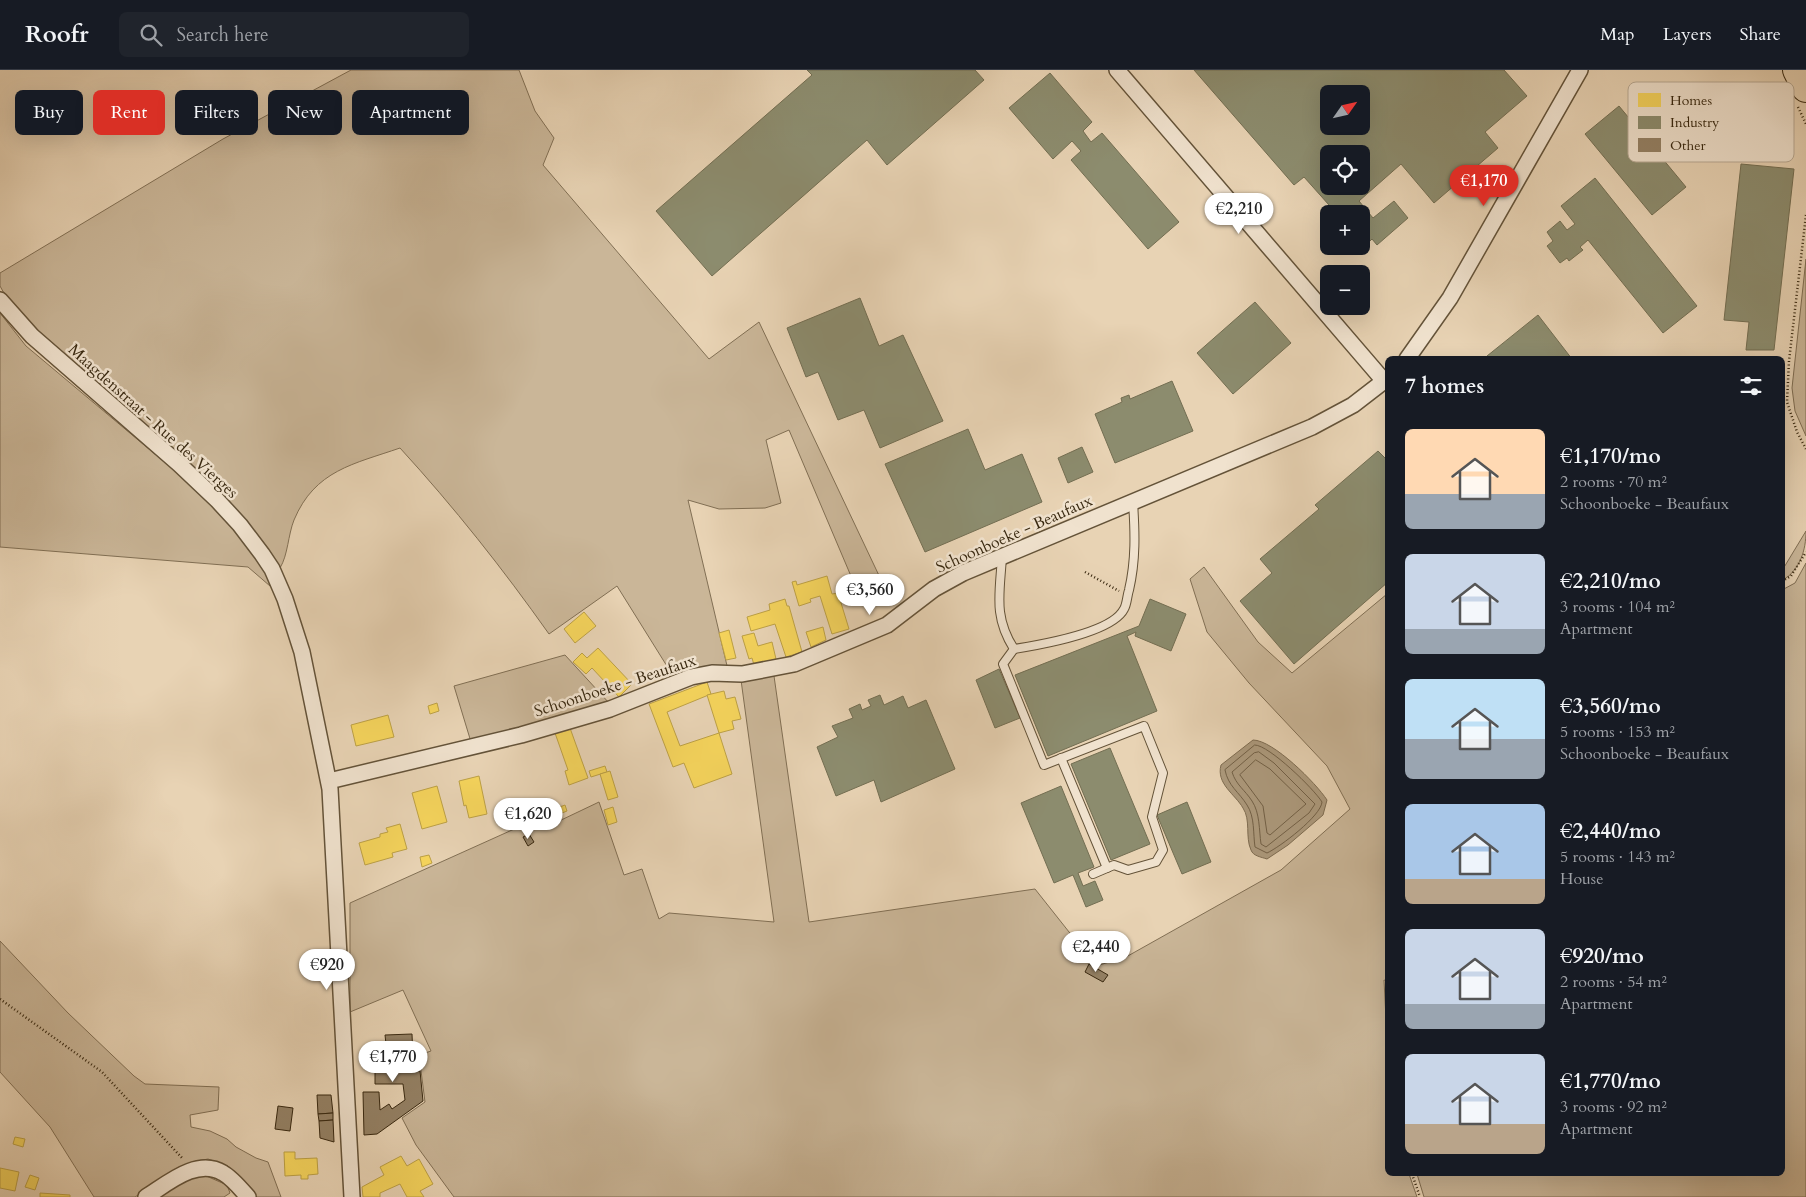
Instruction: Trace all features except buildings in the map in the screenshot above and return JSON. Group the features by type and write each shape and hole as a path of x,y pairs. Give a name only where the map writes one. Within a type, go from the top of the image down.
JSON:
{"highway":[{"path":"1797,70 1806,88"}],"street":[{"path":"1117,70 1385,378"},
{"path":"1409,356 1426,335 1450,298 1580,70"},
{"name":"Maagdenstraat - Rue des Vierges","path":"0,300 32,336 205,488 240,525 262,554 282,592 302,652 329,781 337,891 352,1197"},
{"name":"Schoonboeke - Beaufaux","path":"329,781 521,735 627,703 691,677 712,673 742,674 794,664 887,625 934,589 963,573 1312,427 1353,405 1385,380"},
{"path":"146,1197 174,1179 192,1170 204,1168 223,1172 248,1197"}],"lane":[{"path":"1093,874 1114,865 1128,870 1156,862 1163,850 1152,816 1164,773 1144,726 1044,764 1003,664 1014,649 1060,641 1104,626 1124,610 1136,542 1133,502"},
{"path":"1002,556 999,608 1003,632 1014,649"},
{"path":"1060,758 1107,868"}],"path":[{"path":"1806,215 1787,395 1788,412 1806,449"},
{"path":"1785,579 1791,576 1806,552"},
{"path":"1085,572 1127,596"},
{"path":"0,998 112,1081 170,1142 192,1170"},
{"path":"1413,1176 1420,1197"}],"shaded area":[{"path":"351,70 519,70 535,111 554,138 543,165 709,359 759,322 883,584 859,595 789,430 766,440 781,503 765,508 719,509 688,500 728,670 675,679 617,586 549,634 478,539 400,448 338,471 313,490 294,520 285,557 280,568 227,499 45,339 5,295 0,286 0,273 230,135 258,135 258,120 268,115 268,135 342,135 342,90 314,90"},
{"path":"1806,259 1806,436 1795,411 1792,388"},
{"path":"0,313 26,346 211,501 264,567 270,586 248,567 0,547"},
{"path":"1806,531 1801,559 1794,571 1785,579 1785,566"},
{"path":"1806,563 1806,1197 1424,1197 1418,1176 1785,1176 1785,588 1795,583"},
{"path":"1204,567 1258,642 1292,673 1385,596 1385,1176 1410,1176 1417,1197 454,1197 416,1145 402,1118 425,1102 419,1055 431,1051 403,990 350,1012 350,903 552,812 557,822 599,802 624,875 642,869 659,919 669,913 774,922 741,680 774,676 809,922 1035,889 1096,966 1126,957 1281,870 1350,809 1327,766 1249,683 1207,632 1190,579"},
{"path":"565,655 610,704 471,742 454,686"},
{"path":"0,941 68,1013 134,1076 145,1084 219,1087 218,1110 190,1115 191,1127 210,1131 227,1139 236,1147 256,1158 268,1162 281,1197 257,1197 228,1166 208,1159 192,1162 135,1197 94,1197 50,1127 0,1072"},
{"path":"204,1175 227,1185 230,1193 224,1197 157,1197 190,1178"}],"water":[{"path":"1253,740 1271,747 1282,755 1314,783 1327,800 1323,815 1288,845 1267,859 1257,856 1252,852 1248,840 1245,813 1240,803 1227,788 1220,772 1221,765"}]}
